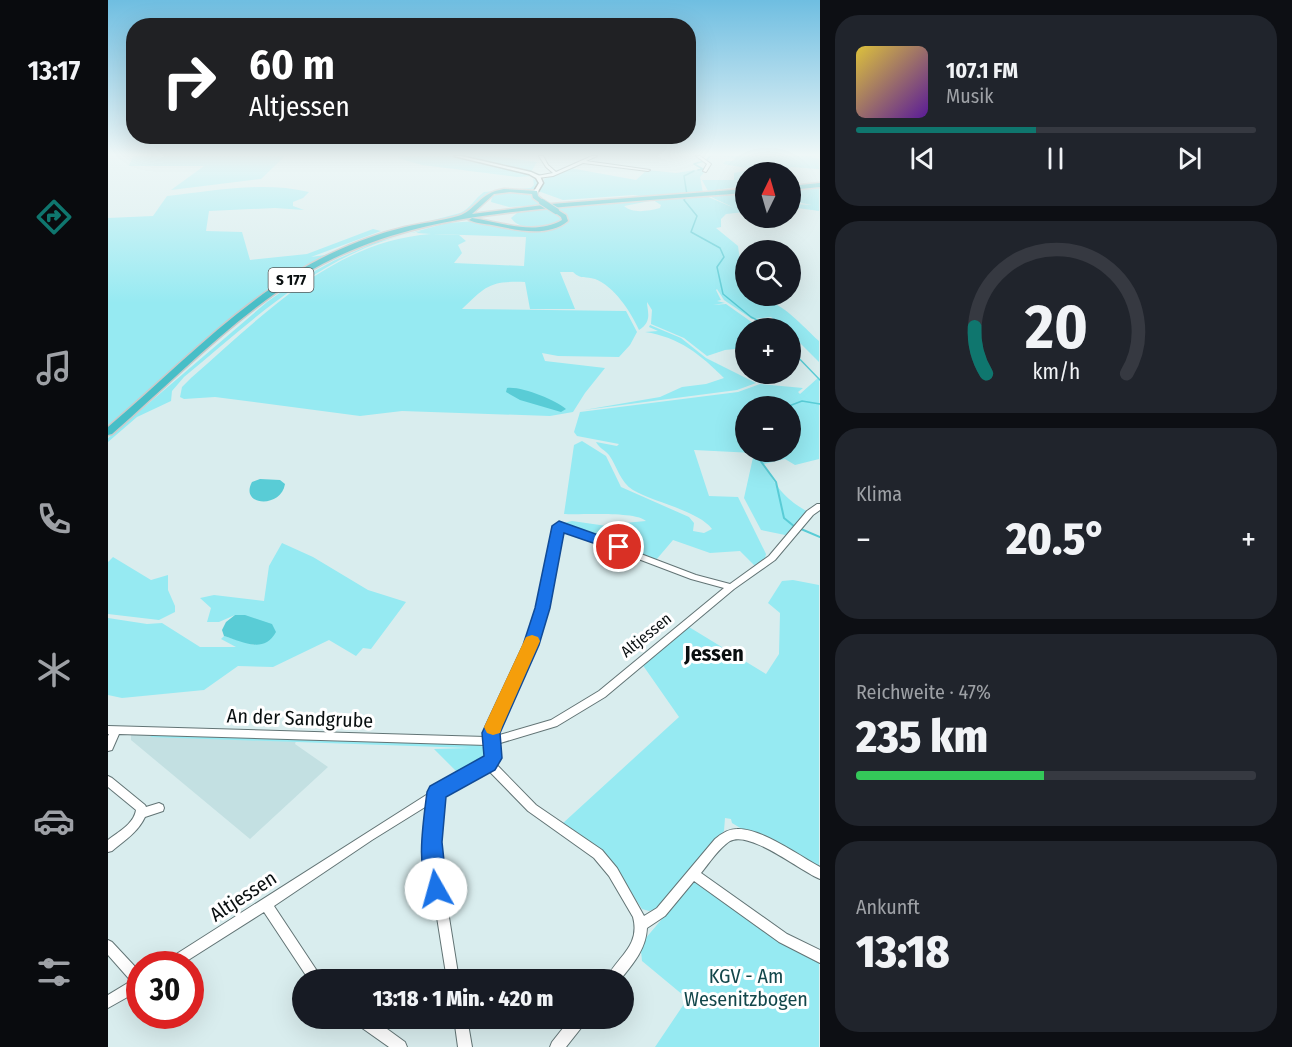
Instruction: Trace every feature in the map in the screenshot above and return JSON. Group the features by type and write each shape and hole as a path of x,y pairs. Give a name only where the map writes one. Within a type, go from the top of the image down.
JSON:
{"highway":[{"path":"450,220 472,212 479,205"},
{"path":"494,205 532,208"},
{"path":"441,222 473,220 529,228 547,228 562,224 565,218 546,205"},
{"name":"S 177","path":"108,432 260,302 303,272 358,246 404,231 450,220 570,205"},
{"path":"529,228 513,224 508,218 513,213 532,208"}],"street":[{"name":"Altjessen","path":"492,741 547,726 575,712 602,694 731,587 772,558 819,506"},
{"path":"620,969 638,946 641,925 638,915 613,872 598,854 532,808 489,764 493,758 491,733 513,688 540,617 559,526 694,577 731,587"},
{"path":"108,747 112,730"},
{"name":"An der Sandgrube","path":"112,730 492,741"},
{"name":"Altjessen","path":"192,951 266,905 436,792 489,764"},
{"path":"108,781 141,807 142,813 139,819 108,847"},
{"path":"436,792 431,842 451,969"},
{"path":"142,813 159,808"},
{"path":"641,925 661,912 719,843 729,836 738,834 758,839 819,874"},
{"path":"694,874 783,938 819,957"},
{"path":"266,905 310,969"},
{"path":"109,946 126,966"},
{"path":"108,1002 126,991"},
{"path":"375,1029 400,1047"},
{"path":"462,1029 465,1047"},
{"path":"558,1047 572,1029"}],"shaded area":[{"path":"507,388 538,394 566,409 561,412 520,400 506,392"},
{"path":"260,479 280,480 285,484 282,492 269,501 256,500 251,496 250,490 252,482"},
{"path":"235,615 245,615 272,624 276,632 271,639 259,645 224,636 222,630 226,622"},
{"path":"131,734 296,741 295,744 328,767 250,839 131,740"}],"green space":[{"path":"161,205 293,205 304,210 275,208 209,211 206,231 242,232 250,260 307,254 373,229 381,231 311,257 325,255 389,232 460,213 470,205 477,205 464,214 399,230 300,271 108,425 108,218 153,216"},
{"path":"501,205 543,205 509,207"},
{"path":"630,205 624,206 636,211 646,211 660,208 661,205 727,205 735,208 735,213 726,214 721,219 721,227 716,228 735,244 735,306 778,306 795,318 751,318 724,300 717,289 721,300 717,301 725,303 713,305 726,304 746,318 735,318 735,349 707,356 684,338 651,324 652,310 647,302 648,320 639,330 627,308 609,287 595,279 581,277 573,272 560,272 575,309 530,309 525,282 504,282 490,286 462,309 626,311 637,332 630,345 619,357 558,356 542,353 545,361 605,368 573,412 550,416 402,411 360,416 215,397 184,399 180,397 182,387 191,378 272,307 300,286 362,251 395,240 431,234 416,233 421,231 386,240 353,253 323,270 294,289 265,309 184,377 172,391 171,401 137,417 108,442 108,438 267,302 298,280 335,260 374,243 447,223 478,221 519,228 547,229 565,224 567,218 555,208","holes":["433,234 526,237 524,266 454,263 462,253 458,245 466,241 459,235"]},
{"path":"801,205 819,205 819,211 801,208"},
{"path":"549,208 562,219 557,225 526,227 511,218 517,213"},
{"path":"801,324 819,341 819,362 801,344"},
{"path":"650,325 681,338 706,358 735,372 735,384 753,384 737,390 584,410 660,397 682,387 706,384 724,378 689,348 657,334 645,332 658,331 649,327"},
{"path":"819,377 819,459 795,465 790,462 801,462 801,396 735,396 735,452 694,450 709,496 738,497 766,554 765,558 755,566 740,551 710,553 673,540 656,560 563,523 572,521 614,527 624,523 646,521 620,515 564,514 574,445 582,441 606,456 621,487 689,517 694,523 693,531 704,533 712,529 697,517 629,487 609,455 596,442 617,446 619,444 577,436 574,432 580,412 738,392 760,384 803,388 798,392 800,394"},
{"path":"752,462 772,462 764,464 773,480 782,492 808,512 790,536 761,530 744,498"},
{"path":"282,543 313,557 368,590 406,602 371,649 363,648 356,656 329,640 273,667 238,666 204,690 122,698 108,695 108,618 147,624 162,623 200,647 236,647 221,639 224,636 254,645 235,615 219,622 207,622 211,608 200,598 214,595 264,601 269,566"},
{"path":"113,557 151,580 168,575 168,590 175,606 175,612 159,620 108,614 108,562"},
{"path":"793,580 819,585 819,871 742,829 732,823 731,819 725,818 724,831 657,909 649,911 642,909 617,871 562,824 679,717 642,664 689,627 766,674 779,654 780,613 768,603 782,581"},
{"path":"153,735 480,745 488,751 488,755 454,781 462,769 456,771 434,749 470,748 150,737"},
{"name":"KGV - Am Wesenitzbogen","path":"695,880 819,960 819,1047 655,1047 689,1000 642,961 641,951 645,939"}],"waterway":[{"path":"688,205 697,216 691,232 720,248 724,257 717,267 723,294 753,318"},
{"path":"801,360 820,380"},
{"path":"801,401 820,404"},
{"path":"761,462 776,482 784,518 795,527"},
{"path":"801,529 820,537"}],"slow traffic":[{"path":"493,727 532,641"}],"district":[{"name":"Jessen","path":"714,653"}],"route":[{"path":"436,889 431,842 436,792 489,764 493,758 491,733 531,645 542,608 559,526 619,547"}]}
